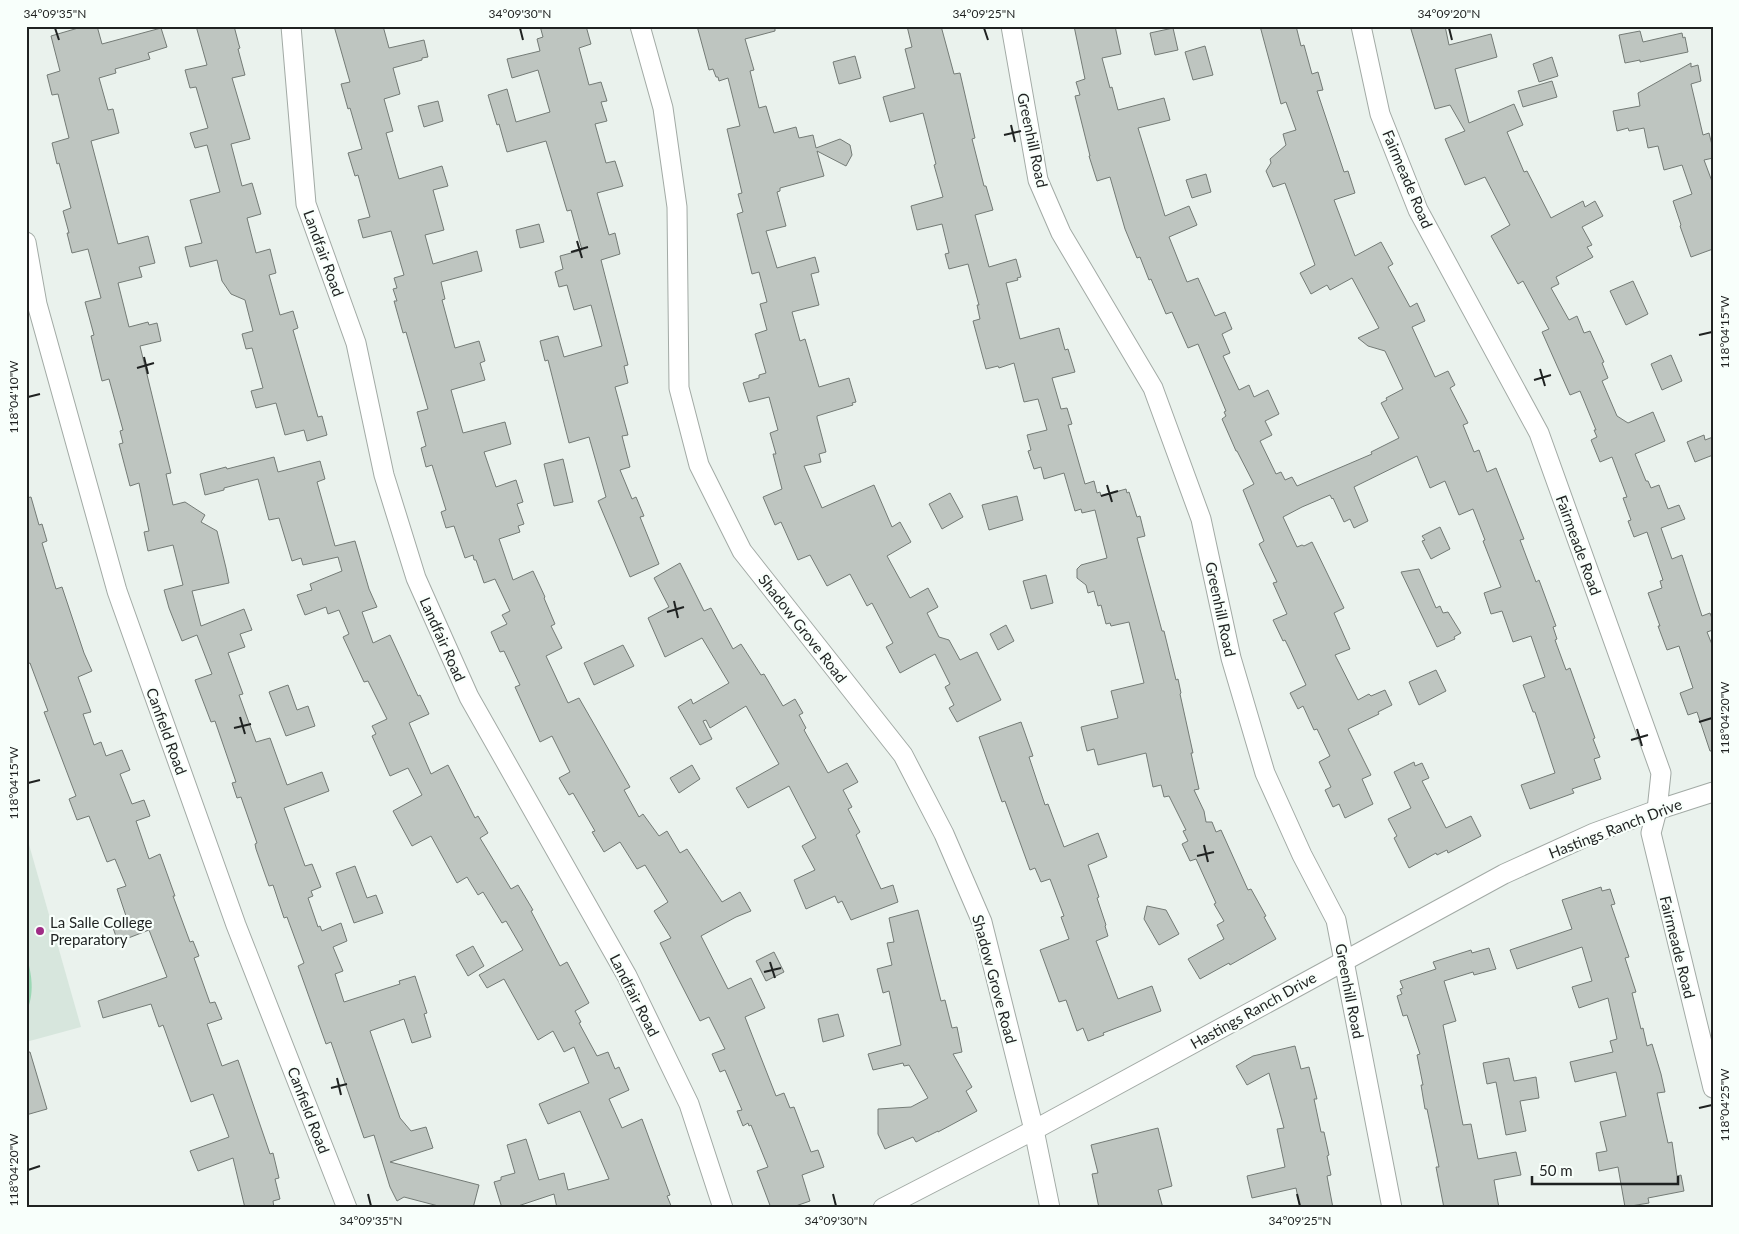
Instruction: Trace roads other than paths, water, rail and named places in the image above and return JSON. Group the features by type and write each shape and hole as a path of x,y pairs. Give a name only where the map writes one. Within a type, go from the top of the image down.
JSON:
{"street":[{"name":"Landfair Road","path":"291,26 306,204 356,343 384,475 416,578 469,697 627,976 689,1104 724,1208"},
{"name":"Shadow Grove Road","path":"640,26 663,108 676,197 679,388 699,465 742,551 904,755 939,825 982,922 1034,1130 1050,1208"},
{"name":"Greenhill Road","path":"1011,26 1038,180 1061,233 1153,388 1201,519 1231,658 1265,772 1302,855 1336,920 1392,1208"},
{"name":"Fairmeade Road","path":"1360,26 1380,114 1418,210 1539,433 1661,773 1657,810 1651,833 1713,1088"},
{"name":"Canfield Road","path":"26,242 37,304 117,591 236,925 347,1208"},
{"name":"Hastings Ranch Drive","path":"883,1208 1034,1130 1504,874 1594,833 1713,792"}],"place":[{"name":"La Salle College Preparatory","path":"40,931"}]}
